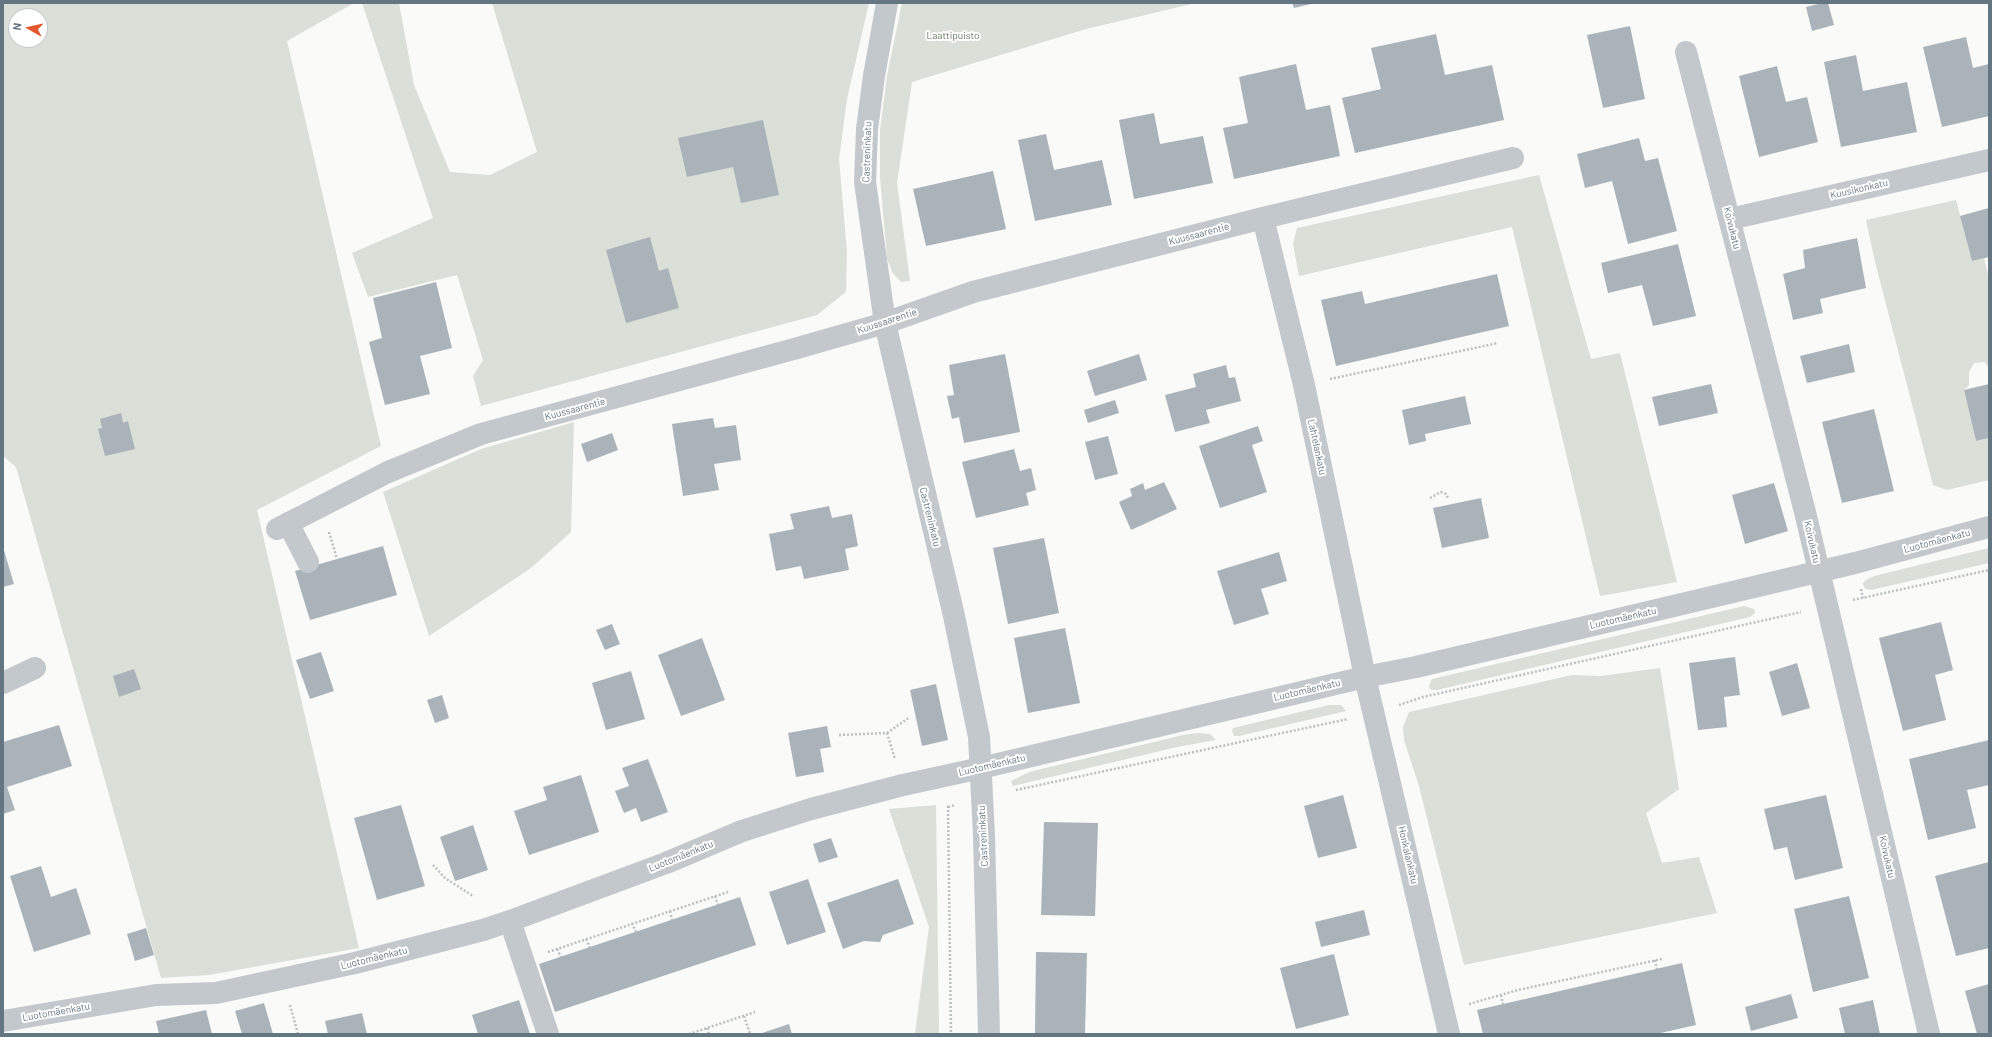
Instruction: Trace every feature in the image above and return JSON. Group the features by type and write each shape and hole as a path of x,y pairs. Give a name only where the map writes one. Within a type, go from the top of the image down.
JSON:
{"street":[{"name":"Castreninkatu","path":"887,3 870,106 865,182 885,323 954,616 979,737 984,836 989,1034"},
{"name":"Koivukatu","path":"1686,52 1819,571 1929,1034"},
{"name":"Kuussaarentie","path":"308,562 282,526 388,472 481,434 885,323 974,292 1263,218 1513,158"},
{"name":"Kuusikonkatu","path":"1730,219 1989,160"},
{"name":"Lahtelankatu","path":"1263,218 1304,385 1365,677"},
{"name":"Luotomäenkatu","path":"3,1021 156,995 216,993 355,963 483,930 510,921 666,863 749,829 811,809 903,785 981,768 1365,677 1432,663 1819,571 1989,527"},
{"path":"3,683 35,668"},
{"name":"Honkalankatu","path":"1365,677 1375,713 1449,1034"},
{"path":"510,921 548,1034"}],"path":[{"path":"1304,385 1498,343"},
{"path":"1430,498 1441,492 1446,494 1448,498"},
{"path":"948,807 982,797 1375,713 1423,697 1989,570"},
{"path":"839,735 887,733 910,717"},
{"path":"945,776 948,807 951,1034"},
{"path":"433,865 445,878 473,896"},
{"path":"522,960 728,892"},
{"path":"715,896 718,905"},
{"path":"670,911 672,920"},
{"path":"632,924 636,932"},
{"path":"586,939 590,948"},
{"path":"557,949 561,957"},
{"path":"1444,1011 1501,995 1662,959"},
{"path":"1655,960 1657,968"},
{"path":"1501,995 1502,1004"},
{"path":"689,1034 755,1012"},
{"path":"744,1016 750,1034"},
{"path":"707,1028 709,1034"}],"green space":[{"path":"3,3 354,3 287,41 381,446 257,510 359,948 209,975 161,978 16,467 3,456"},
{"path":"362,3 399,3 414,85 450,172 490,175 537,152 492,3 869,3 847,99 839,159 847,252 846,292 817,315 481,406 473,376 483,360 457,275 368,297 352,253 433,218"},
{"name":"Laattipuisto","path":"902,3 1196,3 1086,29 912,82 897,183 910,281 901,282 892,272 887,258 880,177 880,130 887,76"},
{"path":"1539,175 1591,359 1620,353 1677,582 1600,596 1512,227 1299,276 1293,244 1297,228"},
{"path":"1956,200 1972,261 1984,258 1989,278 1989,368 1985,362 1974,363 1969,372 1969,385 1964,390 1976,441 1989,438 1989,480 1947,490 1933,485 1875,262 1866,220"},
{"path":"574,422 571,532 531,568 429,636 383,492 481,449"},
{"path":"1989,548 1989,563 1871,590 1864,587 1863,583 1874,576"},
{"path":"1744,606 1754,609 1755,613 1750,617 1437,690 1431,690 1429,686 1432,679"},
{"path":"1660,668 1679,789 1646,813 1662,863 1699,857 1717,913 1464,965 1419,786 1404,740 1403,727 1409,712 1572,675 1601,676"},
{"path":"1329,705 1341,705 1346,711 1239,736 1234,736 1232,731 1233,728"},
{"path":"1199,733 1210,734 1216,740 1177,747 1013,786 1011,781 1029,772 1183,735"},
{"path":"936,805 939,1034 915,1034 929,927 889,809"}],"building":[{"path":"1292,3 1311,3 1311,4 1294,8"},
{"path":"1828,3 1834,25 1812,31 1806,7"},
{"path":"1630,26 1645,99 1603,108 1587,35"},
{"path":"1436,34 1445,75 1492,65 1504,120 1355,153 1342,98 1381,89 1371,48"},
{"path":"1966,37 1973,68 1989,64 1989,116 1942,127 1923,47"},
{"path":"1856,55 1863,91 1907,82 1917,132 1841,147 1824,62"},
{"path":"1296,64 1306,110 1330,105 1340,156 1234,179 1223,128 1248,123 1239,77"},
{"path":"1777,66 1786,102 1807,97 1818,142 1759,157 1739,76"},
{"path":"1154,113 1160,144 1203,136 1213,183 1134,199 1119,120"},
{"path":"763,120 779,195 741,203 733,167 687,177 678,138"},
{"path":"1046,134 1054,170 1102,160 1112,205 1035,221 1018,140"},
{"path":"1639,138 1645,161 1658,158 1677,231 1628,244 1612,181 1585,188 1577,154"},
{"path":"993,171 1006,229 926,246 913,189"},
{"path":"1989,208 1989,257 1972,261 1960,216"},
{"path":"650,237 659,271 668,268 679,308 626,323 606,250"},
{"path":"1857,238 1866,288 1820,299 1823,313 1793,320 1783,274 1805,268 1803,250"},
{"path":"1678,244 1696,316 1653,326 1642,285 1608,293 1601,263"},
{"path":"1497,274 1509,326 1336,366 1321,300 1362,291 1365,304"},
{"path":"436,282 452,348 420,356 430,394 385,405 369,342 382,338 373,298"},
{"path":"1849,344 1855,372 1807,383 1800,356"},
{"path":"1005,354 1020,432 964,443 959,417 952,419 947,396 954,395 949,365"},
{"path":"1139,354 1147,380 1095,396 1087,371"},
{"path":"1226,365 1229,378 1235,377 1241,401 1206,410 1210,423 1175,432 1165,395 1196,387 1193,374"},
{"path":"1711,384 1718,413 1659,426 1652,397"},
{"path":"1989,384 1989,438 1976,441 1964,390"},
{"path":"1465,396 1471,424 1425,434 1426,441 1409,445 1402,410"},
{"path":"1115,400 1119,413 1088,423 1084,410"},
{"path":"1874,409 1894,491 1842,503 1822,422"},
{"path":"121,413 123,423 128,421 135,449 105,456 98,429 102,428 100,419"},
{"path":"713,418 715,428 736,425 741,460 714,464 719,490 683,496 672,424"},
{"path":"1258,426 1263,441 1252,445 1267,492 1220,508 1199,446"},
{"path":"612,433 618,450 587,462 581,444"},
{"path":"1108,436 1118,474 1095,480 1085,442"},
{"path":"1014,449 1020,471 1031,468 1036,490 1026,493 1029,505 976,518 962,462"},
{"path":"1164,482 1177,509 1131,530 1119,502 1132,496 1130,489 1143,483 1145,490"},
{"path":"1774,483 1788,531 1745,544 1732,495"},
{"path":"1481,498 1489,538 1442,548 1433,508"},
{"path":"829,506 832,518 852,514 858,546 845,549 849,570 804,579 801,566 776,571 769,534 794,529 790,514"},
{"path":"1044,538 1059,613 1008,624 993,548"},
{"path":"383,546 397,595 310,620 295,571"},
{"path":"3,547 14,584 3,587"},
{"path":"1279,552 1287,581 1261,589 1269,614 1234,625 1217,571"},
{"path":"1941,622 1953,670 1935,675 1946,720 1903,731 1879,638"},
{"path":"612,624 620,644 605,650 596,630"},
{"path":"1065,628 1080,703 1028,713 1014,638"},
{"path":"702,638 725,700 681,716 658,655"},
{"path":"321,652 334,691 310,699 296,660"},
{"path":"1735,657 1740,695 1724,697 1727,727 1698,730 1689,663"},
{"path":"1797,663 1810,708 1782,716 1769,672"},
{"path":"134,669 141,689 119,697 113,676"},
{"path":"631,671 645,719 606,730 592,683"},
{"path":"936,684 948,740 922,746 910,690"},
{"path":"442,695 449,718 435,723 427,700"},
{"path":"59,725 72,766 7,787 15,810 3,814 3,742"},
{"path":"827,726 831,747 820,749 824,772 796,777 788,733"},
{"path":"1989,740 1989,785 1967,790 1976,828 1928,840 1909,759"},
{"path":"648,759 668,812 641,822 636,808 624,813 615,791 629,786 622,768"},
{"path":"581,775 599,832 529,855 514,811 547,800 543,787"},
{"path":"1343,795 1357,848 1318,858 1304,806"},
{"path":"1826,795 1843,868 1795,880 1787,847 1774,850 1764,809"},
{"path":"401,805 425,886 377,900 354,818"},
{"path":"1044,822 1098,823 1095,916 1041,915"},
{"path":"473,825 488,870 455,881 440,837"},
{"path":"831,838 838,857 819,863 813,844"},
{"path":"1989,862 1989,948 1956,956 1935,876"},
{"path":"41,866 51,897 76,888 91,934 34,952 10,876"},
{"path":"808,879 826,932 787,945 769,892"},
{"path":"898,879 914,924 883,935 880,942 864,941 843,949 827,903"},
{"path":"1849,896 1869,978 1813,992 1794,909"},
{"path":"740,897 756,945 555,1012 539,964"},
{"path":"1364,910 1370,935 1321,947 1315,922"},
{"path":"146,928 154,955 135,961 127,934"},
{"path":"1036,952 1087,953 1085,1034 1035,1034"},
{"path":"1334,954 1349,1015 1296,1029 1280,968"},
{"path":"1682,963 1696,1025 1656,1034 1483,1034 1477,1010"},
{"path":"1989,984 1989,1034 1977,1034 1965,991"},
{"path":"1791,994 1798,1018 1751,1031 1745,1007"},
{"path":"519,1000 530,1034 478,1034 472,1015"},
{"path":"1873,1000 1880,1034 1845,1034 1839,1008"},
{"path":"264,1003 273,1034 242,1034 235,1011"},
{"path":"206,1010 212,1034 159,1034 156,1021"},
{"path":"362,1013 367,1034 328,1034 325,1021"},
{"path":"789,1024 792,1034 759,1034"}]}
